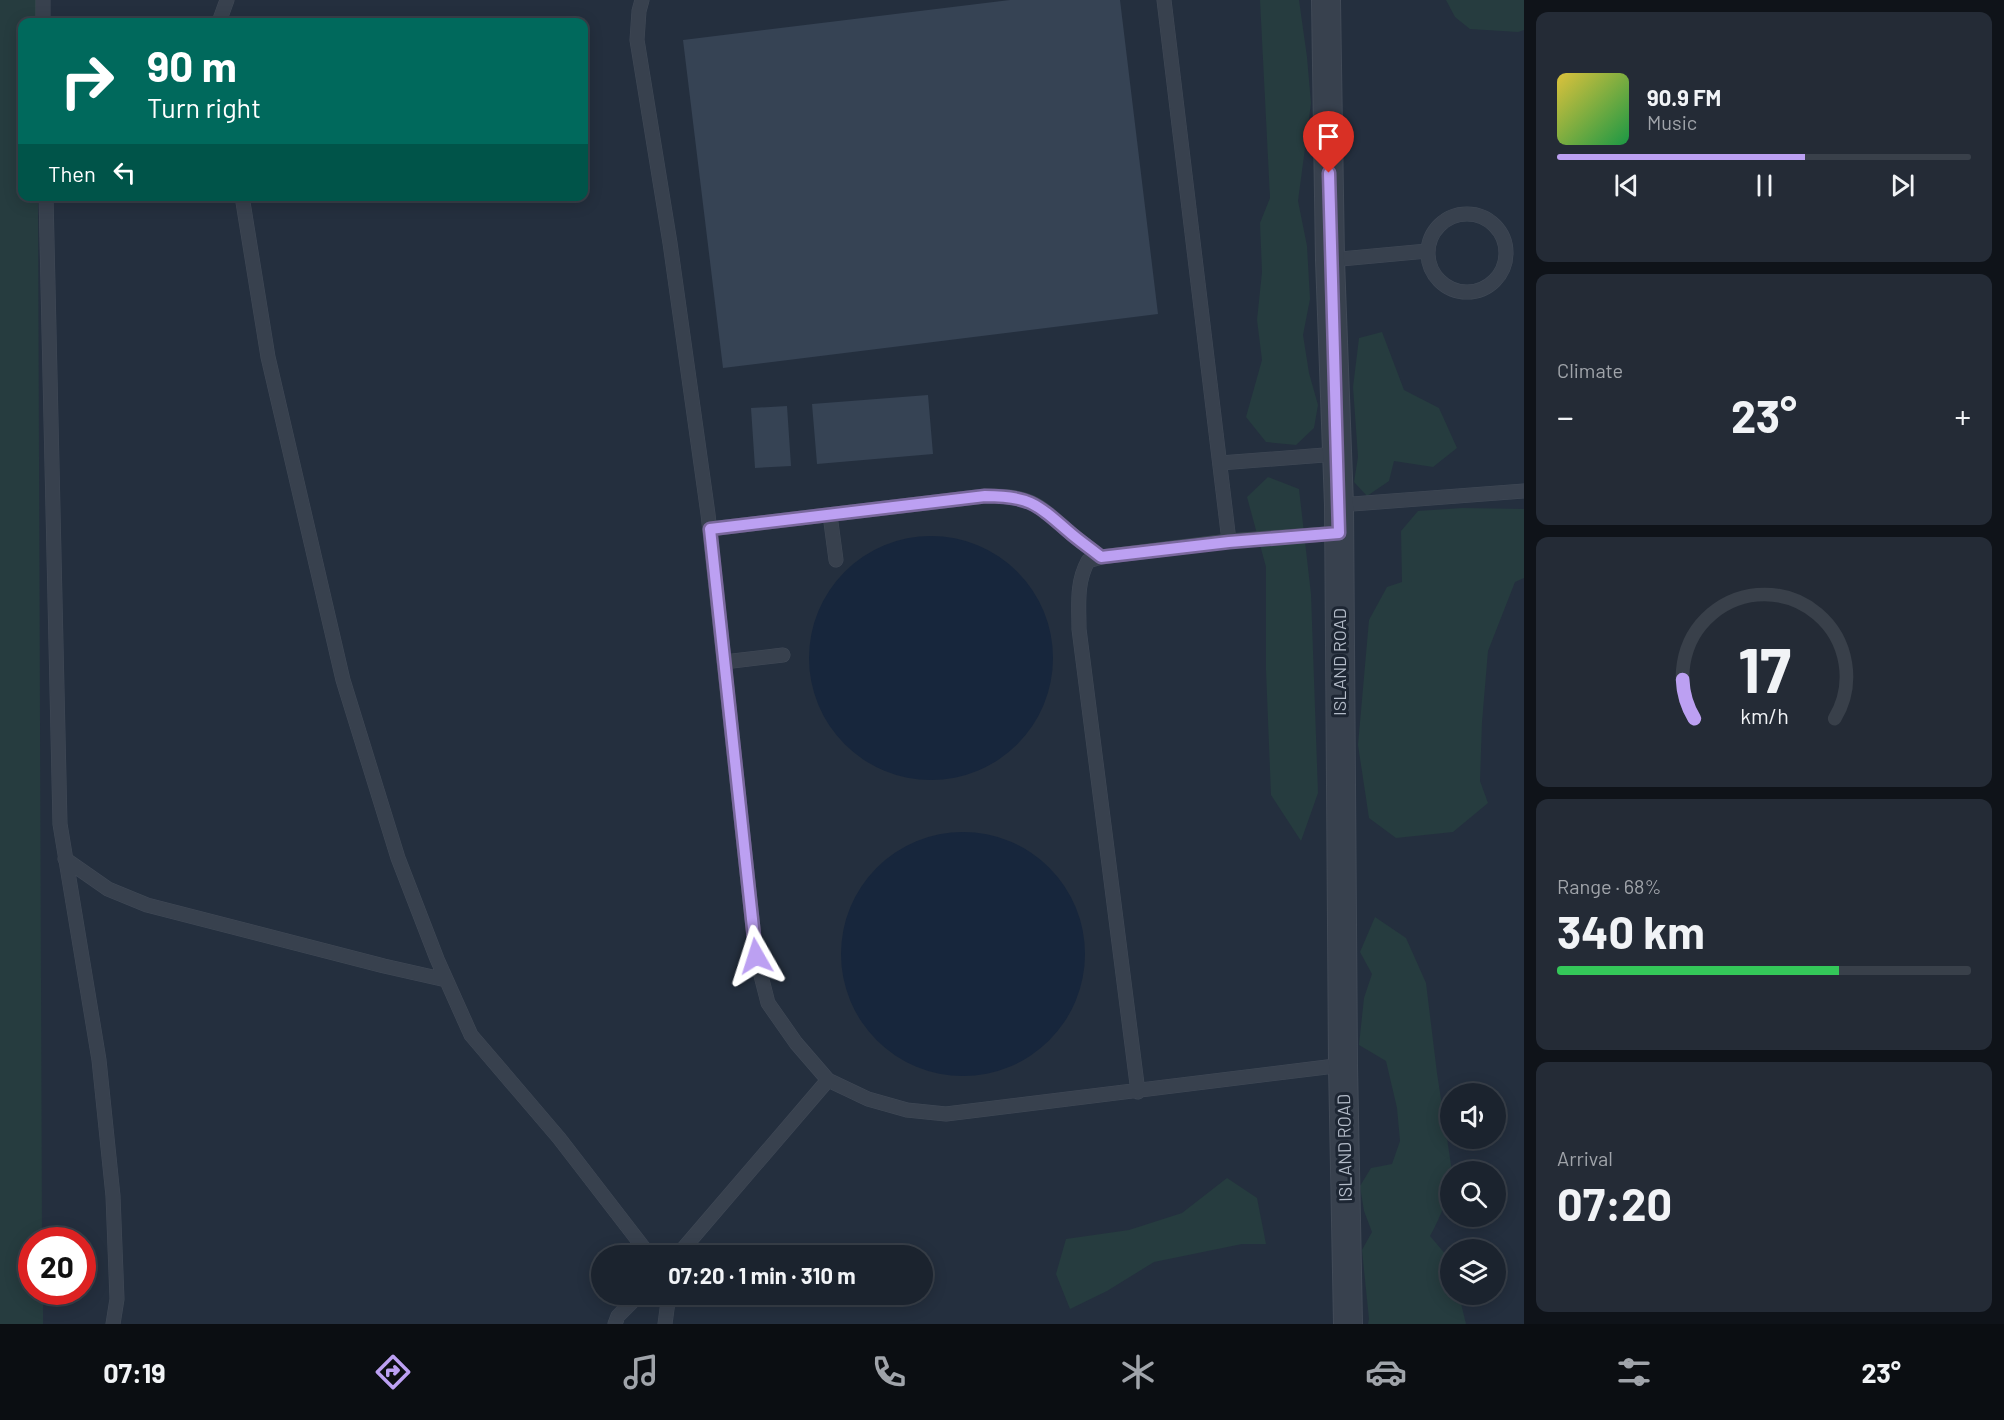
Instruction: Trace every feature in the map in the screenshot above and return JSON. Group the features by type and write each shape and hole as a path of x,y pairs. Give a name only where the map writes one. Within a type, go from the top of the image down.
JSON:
{"street":[{"name":"ISLAND ROAD","path":"1326,0 1330,260 1339,519 1343,1065 1348,1324"}],"lane":[{"path":"43,0 43,18"},
{"path":"220,18 226,0"},
{"path":"642,0 639,11 639,49 670,243 710,529 756,956 768,1003 795,1043 828,1080 868,1099 907,1110 946,1114 1343,1065"},
{"path":"1164,0 1229,542"},
{"path":"46,201 60,824 99,1060 110,1162 117,1299 113,1324"},
{"path":"243,201 268,357 343,680 398,858 446,980 471,1035 559,1138 642,1245"},
{"path":"1468,213 1481,216 1493,223 1501,233 1506,246 1506,258 1503,269 1488,287 1476,292 1462,293 1448,288 1436,278 1429,266 1427,251 1429,241 1440,224 1448,218 1468,213"},
{"path":"1330,260 1427,251"},
{"path":"1220,463 1337,454"},
{"path":"1138,1092 1079,629 1079,583 1088,561 1101,557 1229,542 1339,519 1524,491"},
{"path":"710,529 985,496 1009,496 1033,503 1101,557"},
{"path":"830,515 836,560"},
{"path":"724,662 783,655"},
{"path":"65,860 108,889 147,905 446,980"},
{"path":"686,1245 828,1080"},
{"path":"615,1324 618,1316 629,1305"},
{"path":"665,1324 668,1305"}],"green space":[{"path":"0,0 37,0 37,18 18,18 18,201 38,201 42,1227 18,1227 18,1305 43,1305 43,1324 0,1324"},
{"path":"1260,0 1299,0 1311,103 1298,201 1307,246 1310,299 1303,335 1309,373 1318,405 1314,428 1296,445 1266,442 1246,417 1262,360 1257,320 1262,272 1260,223 1270,198"},
{"path":"1446,0 1524,0 1524,30 1518,32 1470,29 1455,17"},
{"path":"1382,332 1404,390 1439,408 1457,448 1433,467 1394,461 1389,481 1367,496 1354,482 1358,457 1353,387 1359,338"},
{"path":"1268,477 1299,489 1311,594 1318,793 1301,841 1271,795 1266,670 1266,567 1247,497"},
{"path":"1463,508 1524,509 1524,578 1515,582 1488,651 1480,781 1488,803 1453,832 1396,838 1369,818 1358,745 1369,620 1387,587 1402,582 1401,531 1418,511"},
{"path":"1375,917 1406,938 1426,983 1440,1093 1440,1149 1449,1149 1450,1161 1440,1161 1440,1216 1430,1236 1440,1248 1440,1305 1461,1305 1466,1324 1368,1324 1362,1250 1372,1232 1364,1211 1360,1186 1371,1168 1392,1164 1400,1141 1397,1108 1386,1061 1359,1045 1364,998 1372,974 1360,952"},
{"path":"1227,1178 1257,1198 1266,1244 1242,1244 1154,1262 1107,1291 1070,1309 1056,1274 1066,1239 1129,1230 1182,1213"}],"water":[{"path":"943,536 966,541 989,550 1017,572 1033,590 1044,611 1051,634 1053,658 1051,682 1044,705 1033,726 1017,744 999,760 978,771 943,780 919,780 884,771 863,760 829,726 818,705 811,682 809,646 818,611 829,590 863,556 884,545 907,538"},
{"path":"975,832 998,837 1021,846 1049,868 1065,886 1076,907 1083,930 1085,954 1083,978 1076,1001 1065,1022 1049,1040 1031,1056 1010,1067 975,1076 951,1076 916,1067 895,1056 861,1022 850,1001 843,978 841,942 850,907 861,886 895,852 916,841 939,834"}],"building":[{"path":"1010,0 1120,0 1158,314 723,368 683,40"},
{"path":"928,395 933,454 817,464 812,404"},
{"path":"787,406 791,466 755,468 751,408"}],"route":[{"path":"756,956 710,529 985,496 1009,496 1033,503 1101,557 1229,542 1339,533 1329,173"}]}
